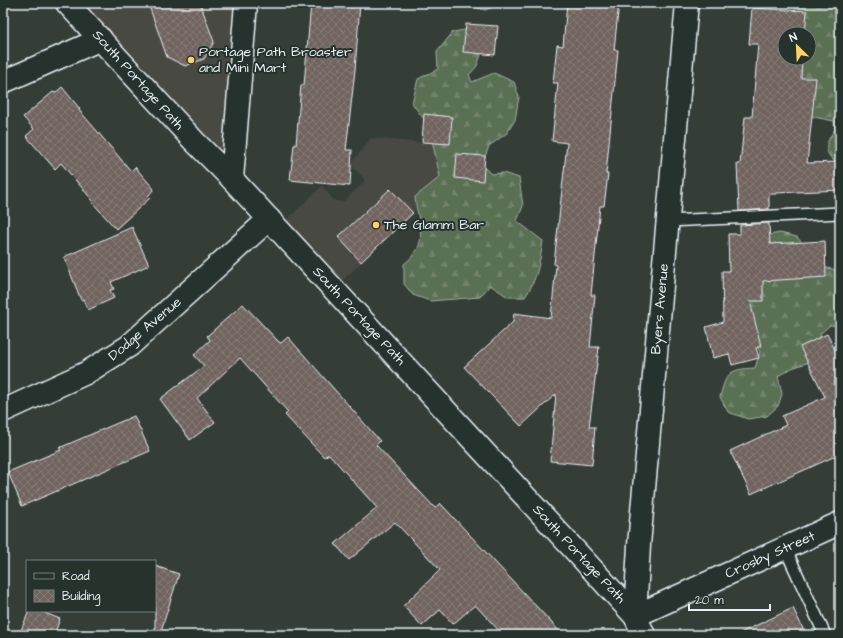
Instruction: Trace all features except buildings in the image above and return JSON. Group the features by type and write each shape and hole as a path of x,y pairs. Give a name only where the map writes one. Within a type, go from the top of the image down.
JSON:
{"street":[{"name":"South Portage Path","path":"67,3 194,141 232,179 635,616 644,635"},
{"path":"232,179 246,3"},
{"name":"Byers Avenue","path":"635,616 640,532 687,3"},
{"path":"3,82 101,39"},
{"name":"Dodge Avenue","path":"3,410 86,374 129,346 269,219"},
{"name":"Crosby Street","path":"635,616 840,523"}],"lane":[{"path":"668,221 840,213"},
{"path":"785,548 825,635"}],"shaded area":[{"path":"67,3 246,3 232,179"},
{"path":"371,138 446,145 445,182 334,289 278,228 322,186 334,200 340,202 344,201 364,182 363,177 350,165"}],"green space":[{"path":"460,3 503,3 485,10"},
{"path":"799,3 840,3 840,166 830,157 827,149 827,144 835,129 834,121 799,114 793,66 817,66 817,26 787,25"},
{"path":"471,29 484,46 477,66 469,75 472,82 494,73 514,82 519,97 515,120 507,133 489,146 482,165 491,174 503,173 519,178 523,206 517,221 543,241 535,277 525,297 508,297 490,285 480,297 430,301 413,295 404,284 404,264 418,249 421,234 415,197 440,177 429,126 412,103 418,79 438,69 437,52 453,32"},
{"path":"780,233 797,237 823,267 840,271 840,326 830,325 820,334 821,341 815,360 792,368 778,376 782,394 778,406 767,416 748,419 728,412 720,397 724,382 730,374 734,371 755,368 760,352 750,334 747,320 758,237"}],"place":[{"name":"Portage Path Broaster and Mini Mart","path":"191,60"},
{"name":"The Glamm Bar","path":"376,225"}]}
